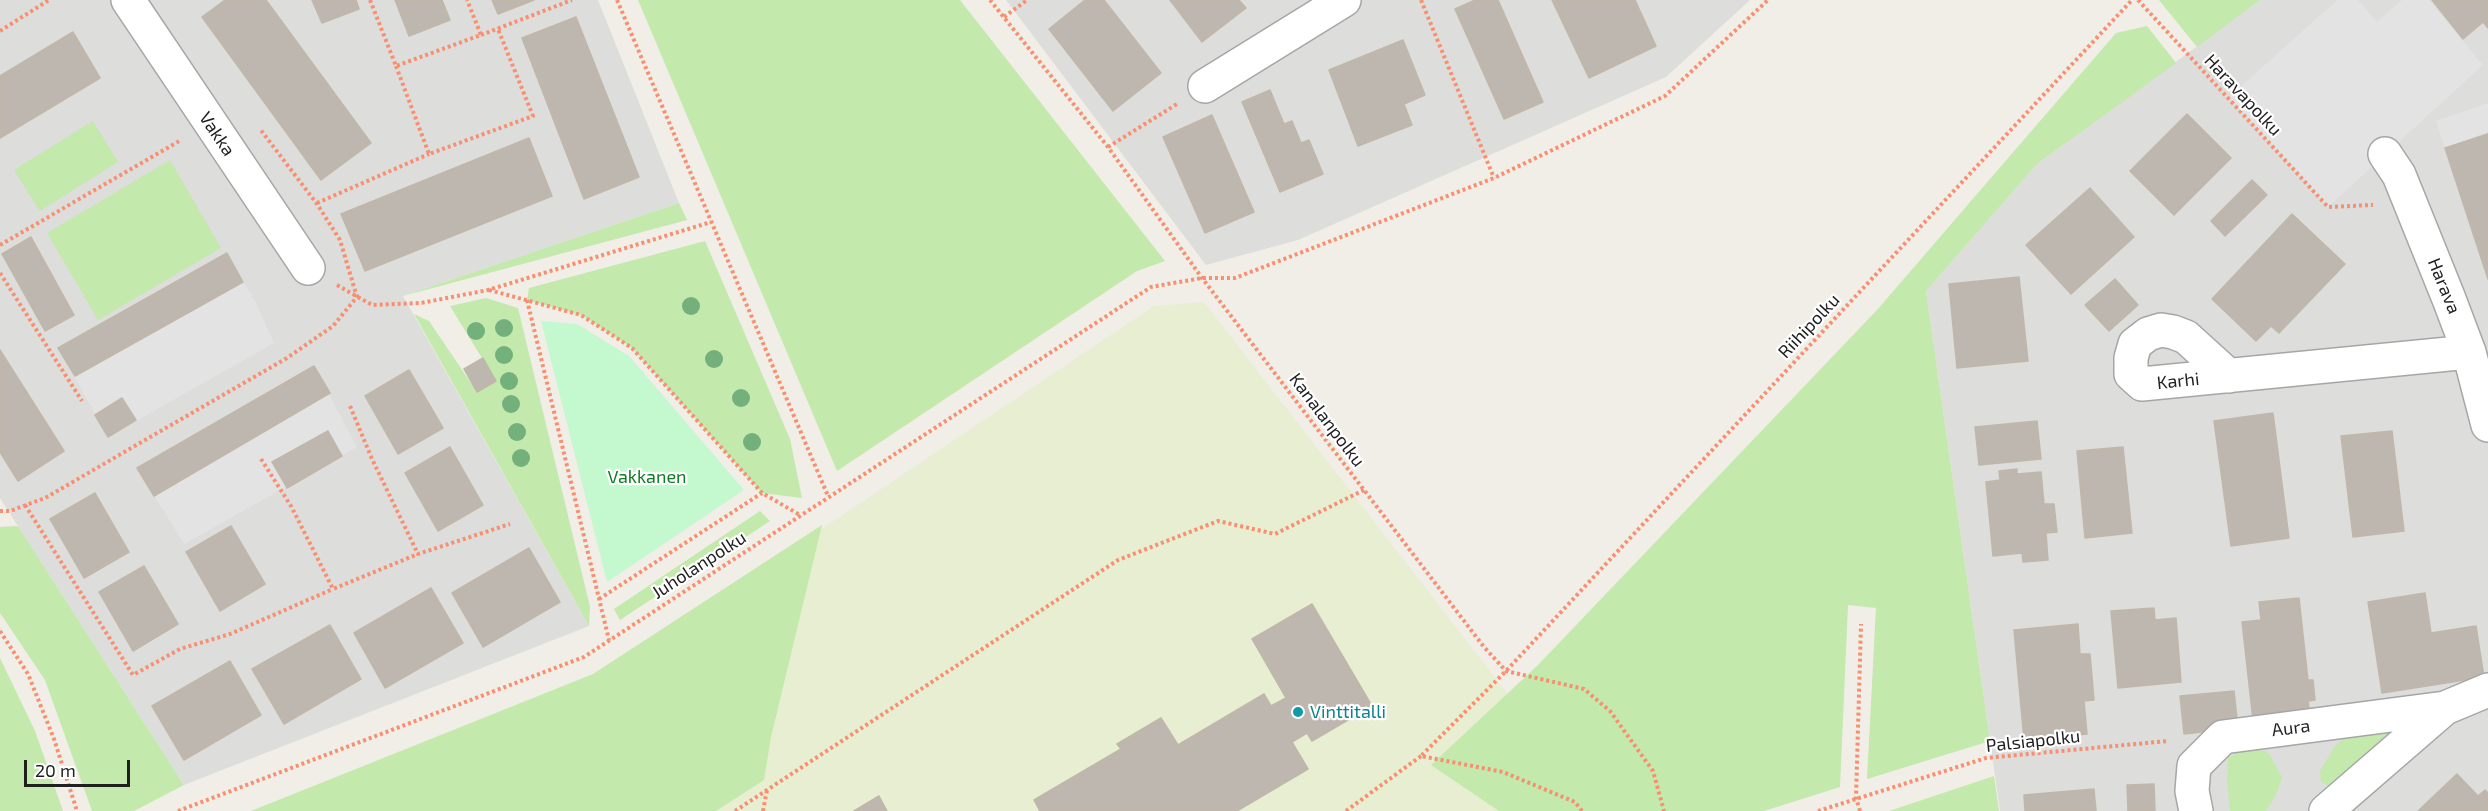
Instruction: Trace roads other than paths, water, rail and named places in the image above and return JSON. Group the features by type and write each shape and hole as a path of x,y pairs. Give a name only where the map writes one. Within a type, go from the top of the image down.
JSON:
{"street":[{"name":"Vakka","path":"128,0 308,268"},
{"path":"1205,86 1344,0"},
{"name":"Harava","path":"2385,154 2399,175 2469,352 2488,425"},
{"path":"2229,375 2469,352"},
{"name":"Aura","path":"2196,811 2192,791 2194,766 2223,736 2445,708 2488,690"},
{"name":"Aura","path":"2326,811 2445,708"}],"place":[{"name":"Vinttitalli","path":"1298,712"}],"park label":[{"name":"Vakkanen","path":"647,477"}]}
